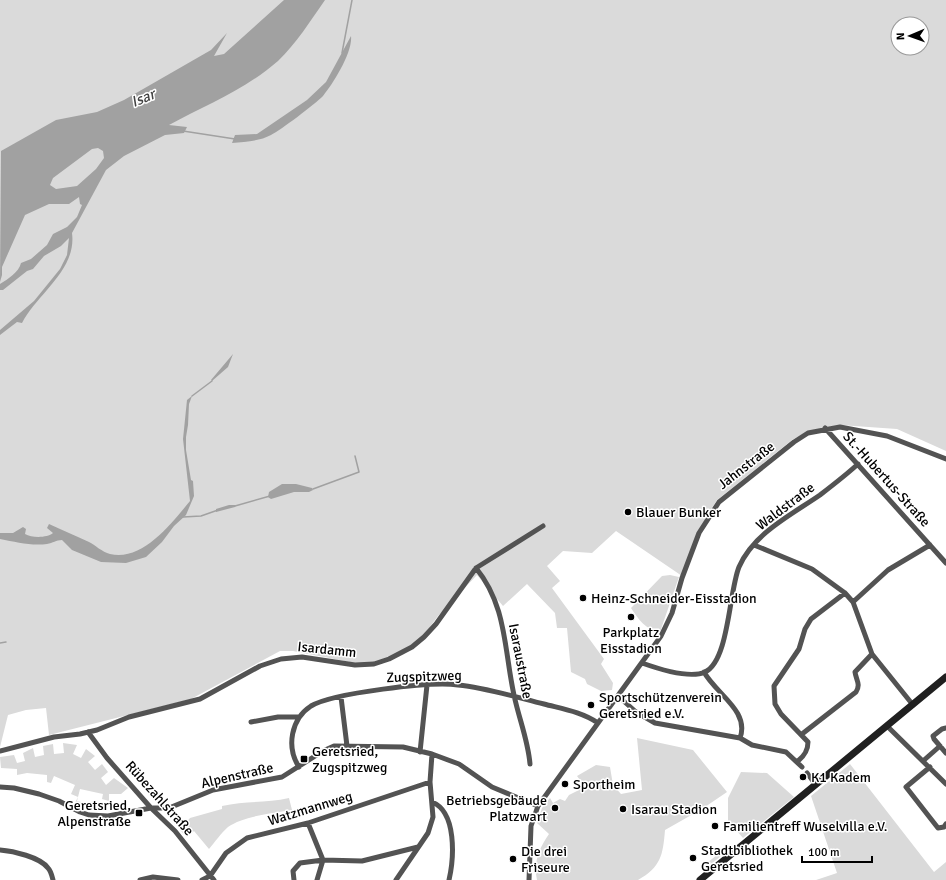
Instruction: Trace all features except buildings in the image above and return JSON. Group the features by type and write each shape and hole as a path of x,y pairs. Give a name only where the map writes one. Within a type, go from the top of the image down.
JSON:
{"street":[{"name":"Jahnstraße","path":"529,880 531,826 538,806 642,663 666,627 699,533 718,502 794,442 808,433 825,428 840,427 887,436 946,459"},
{"name":"St.-Hubertus-Straße","path":"825,428 946,563"},
{"name":"Waldstraße","path":"704,672 714,663 720,652 728,622 735,580 740,566 754,545 765,533 830,488 858,464"},
{"name":"Isardamm","path":"0,751 54,737 88,732 129,717 200,699 260,666 281,659 302,657 355,665 374,664 389,659 412,647 424,637 436,624 476,568 543,526"},
{"path":"754,545 812,569 845,593 853,602 872,654 913,705"},
{"path":"853,602 888,570 930,545"},
{"name":"Isaraustraße","path":"476,568 488,582 504,626 514,696 523,725 530,764"},
{"path":"798,761 808,748 808,742 802,734 789,723 775,704 774,686 799,649 805,629 811,619 845,593"},
{"path":"802,734 856,692 858,682 855,672 872,654"},
{"path":"642,663 667,671 685,673 704,672 711,684 739,713 743,730 740,738"},
{"path":"700,880 913,705 946,676"},
{"name":"Zugspitzweg","path":"299,717 311,706 321,702 380,690 427,685 457,684 514,696 588,716 598,722"},
{"path":"420,752 427,685"},
{"path":"618,696 636,712 655,722 740,738 752,745 786,752 798,761 802,767"},
{"path":"341,698 347,746"},
{"path":"252,722 278,717 299,717 294,727 291,741 293,754 299,767"},
{"path":"887,726 946,784"},
{"path":"946,728 942,728 933,736 946,753"},
{"name":"Rübezahlstraße","path":"88,732 107,758 151,808 175,831 212,878"},
{"name":"Alpenstraße","path":"0,788 14,788 39,794 89,815 108,816 151,808 169,808 212,790 282,777 334,746 347,746 403,748 432,754 459,764 492,787 538,806"},
{"path":"924,761 940,746"},
{"path":"396,880 428,833 433,817 430,782 432,754"},
{"path":"930,767 906,787 938,828 944,827 946,824"},
{"path":"807,773 816,785"},
{"name":"Watzmannweg","path":"212,878 226,853 247,838 308,823 430,782"},
{"path":"432,802 437,804 447,817 451,831 453,863 449,880"},
{"path":"308,823 323,860 316,880"},
{"path":"294,880 293,871 300,863 323,860 362,861 418,847"},
{"path":"0,850 16,852 42,863 48,868 54,880"},
{"path":"140,880 153,878 178,880"},
{"path":"202,880 212,878"}],"shaded area":[{"path":"0,0 946,0 946,451 897,429 840,425 808,431 792,440 717,500 706,517 682,576 616,531 592,553 563,551 547,566 560,581 552,588 604,659 601,664 613,683 612,690 601,691 587,684 585,679 571,672 567,628 557,628 555,613 527,584 503,606 477,575 438,616 423,636 400,653 374,663 355,663 293,651 280,651 191,699 49,735 46,708 26,710 8,715 0,747"},
{"path":"670,575 679,577 660,632 655,631 640,620 631,608 662,576"},
{"name":"Isarau Stadion","path":"637,738 693,750 727,792 702,809 665,830 662,853 659,860 652,870 638,880 537,880 536,862 542,845 549,834 537,823 542,808 550,798 553,803 560,799 565,801 569,795 585,787 577,776 596,765 610,767 613,785 621,794 642,790"},
{"path":"63,743 77,745 73,754 81,758 86,749 95,756 88,762 95,770 102,764 108,772 101,778 106,785 114,778 128,788 121,794 109,794 109,801 102,799 103,794 80,789 78,797 71,794 75,785 54,776 51,783 47,782 47,775 27,773 17,775 17,769 1,768 0,757 14,755 17,763 25,761 23,753 33,748 35,757 44,755 43,746 53,744 54,754 64,753"},
{"path":"850,764 934,872 946,862 946,880 816,880 837,873 811,796"},
{"path":"741,772 767,773 794,797 743,838 728,821 728,798"},
{"path":"78,797 77,801 85,803 83,807 75,803"},
{"path":"289,798 292,810 259,816 234,823 225,829 209,849 194,831 187,837 180,830 190,818 222,809 222,806"},
{"path":"722,851 727,851 704,870 702,867"}],"water":[{"name":"Isar","path":"284,0 325,0 291,47 266,71 225,96 169,125 187,127 184,133 165,135 124,156 106,170 72,233 72,246 68,259 62,270 22,323 17,322 0,335 0,330 34,301 60,269 67,255 69,238 61,246 44,256 33,269 27,271 3,290 0,290 0,284 16,272 21,263 31,259 47,245 53,234 67,227 77,217 82,205 80,204 79,197 69,204 49,204 25,215 2,267 0,282 1,151 56,120 97,112 124,100 211,50 227,33 214,56 224,54","holes":["98,148 103,151 104,158 96,169 77,186 56,189 50,185 53,178 92,149"]},
{"path":"351,36 351,43 342,68 327,91 319,100 290,123 267,137 247,142 232,143 235,135 257,134 307,100 326,82"},
{"path":"233,354 228,367 212,381 211,380"},
{"path":"192,396 189,404 186,450 191,480 193,481 194,496 186,515 174,526 162,542 146,557 126,563 101,562 72,550 62,540 47,544 35,544 0,539 0,533 13,533 23,527 26,529 25,534 39,537 47,536 53,533 47,528 49,524 89,542 110,554 122,555 145,547 165,530 190,501 183,439 187,400"},
{"path":"282,484 296,484 312,488 313,490 309,492 294,492 271,499 268,497 269,492"},
{"path":"229,505 236,505 235,507 216,512 216,509"}],"waterway":[{"path":"342,53 352,0"},
{"path":"183,131 235,139"},
{"path":"192,396 212,381"},
{"path":"313,489 359,472 355,456"},
{"path":"235,506 270,496"},
{"path":"183,517 201,516 218,510"},
{"path":"0,643 6,642"}],"place":[{"name":"Blauer Bunker","path":"628,512"},
{"name":"Heinz-Schneider-Eisstadion","path":"583,598"},
{"name":"Parkplatz Eisstadion","path":"631,617"},
{"name":"Sportschützenverein Geretsried e.V.","path":"591,705"},
{"name":"Geretsried, Zugspitzweg","path":"304,759"},
{"name":"K1 Kadem","path":"803,777"},
{"name":"Sportheim","path":"565,784"},
{"name":"Betriebsgebäude Platzwart","path":"555,808"},
{"name":"Isarau Stadion","path":"623,809"},
{"name":"Geretsried, Alpenstraße","path":"139,813"},
{"name":"Familientreff Wuselvilla e.V.","path":"715,826"},
{"name":"Stadtbibliothek Geretsried","path":"693,858"},
{"name":"Die drei Friseure","path":"513,859"}]}
